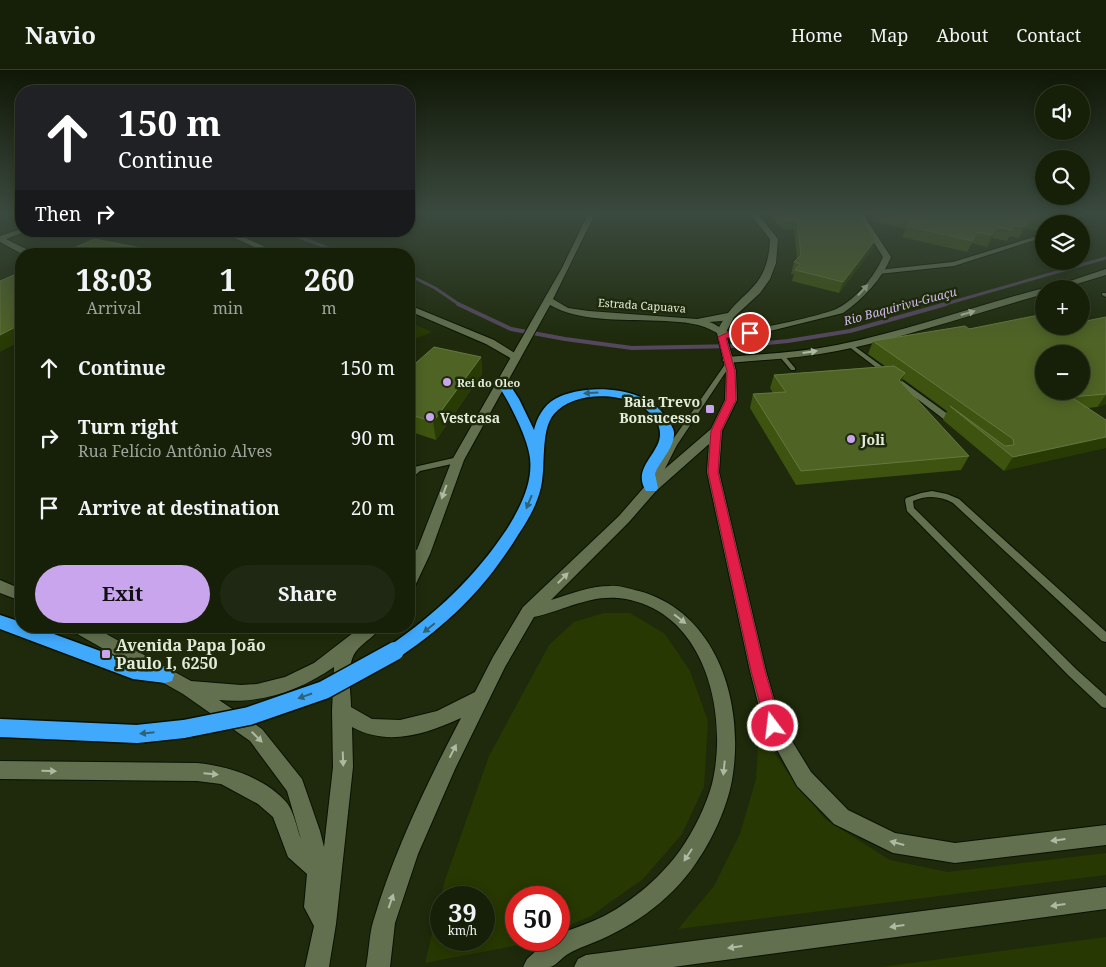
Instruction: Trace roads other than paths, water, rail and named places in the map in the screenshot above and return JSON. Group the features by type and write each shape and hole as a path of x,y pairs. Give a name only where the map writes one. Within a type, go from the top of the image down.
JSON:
{"highway":[{"path":"502,382 513,396 523,416 536,454"},
{"path":"0,728 137,734 184,729 249,716 324,690 395,651 423,633 454,607 499,556 526,508 534,486 536,454 546,413 557,403 576,395 596,392 612,393 632,398 651,407 663,420 667,431 664,444 648,474 651,488"},
{"path":"0,622 15,628"},
{"path":"30,633 133,671 165,675"}],"main road":[{"path":"415,571 445,488 458,460 572,256"},
{"path":"691,320 719,319 730,314 762,284 771,268 772,256"},
{"path":"722,336 750,333 840,312 868,285 885,262 885,256"},
{"path":"1080,280 1106,272"},
{"path":"727,359 782,356 850,345 1035,293"},
{"name":"Estrada Capuava","path":"548,300 560,309 588,314"},
{"path":"415,311 490,342 522,347"},
{"name":"Estrada Capuava","path":"535,322 557,314 691,320 714,327 722,336"},
{"path":"730,314 722,336 731,371 731,400 716,431 713,472 758,671 773,726 804,779 841,817 894,843 955,853 1106,835"},
{"path":"378,967 384,923 408,854 448,762 499,662 529,612 624,519 651,488 716,431"},
{"path":"0,586 15,592"},
{"path":"529,612 549,609 577,597 600,592 619,592 637,596 666,608 686,623 704,646 717,676 723,706 726,738 723,776 712,812 688,857 662,886 614,923 559,945 535,967"},
{"path":"90,633 189,689 256,735 295,786 310,831 318,870 315,907 324,924"},
{"path":"189,689 239,693 269,690 299,680 318,669 348,648 365,633"},
{"path":"318,967 343,767 342,673 348,648"},
{"path":"341,711 370,727 392,730 438,720 461,710 481,697"},
{"path":"0,770 197,772 222,775 246,784 266,797 281,811 295,850 318,870"},
{"path":"586,967 1106,898"}],"lane":[{"path":"878,272 954,264 979,256"},
{"path":"850,345 960,427"},
{"path":"782,356 793,369"},
{"path":"651,488 673,445 727,359"},
{"path":"415,471 458,460"},
{"path":"1106,638 956,501 947,496 936,494 918,496 909,500 910,509 1072,672 1106,703"},
{"path":"415,552 422,556"}],"waterway":[{"name":"Rio Baquirivu-Guaçu","path":"942,305 1106,258"},
{"name":"Rio Baquirivu-Guaçu","path":"415,278 435,288 460,305"},
{"name":"Rio Baquirivu-Guaçu","path":"460,305 511,329 565,339 632,348 738,346 788,341 850,331 946,304"}],"place":[{"name":"Rei do Oleo","path":"447,382"},
{"name":"Baia Trevo Bonsucesso","path":"710,409"},
{"name":"Vestcasa","path":"430,417"},
{"name":"Joli","path":"851,439"},
{"name":"Avenida Papa João Paulo I, 6250","path":"106,654"}]}
